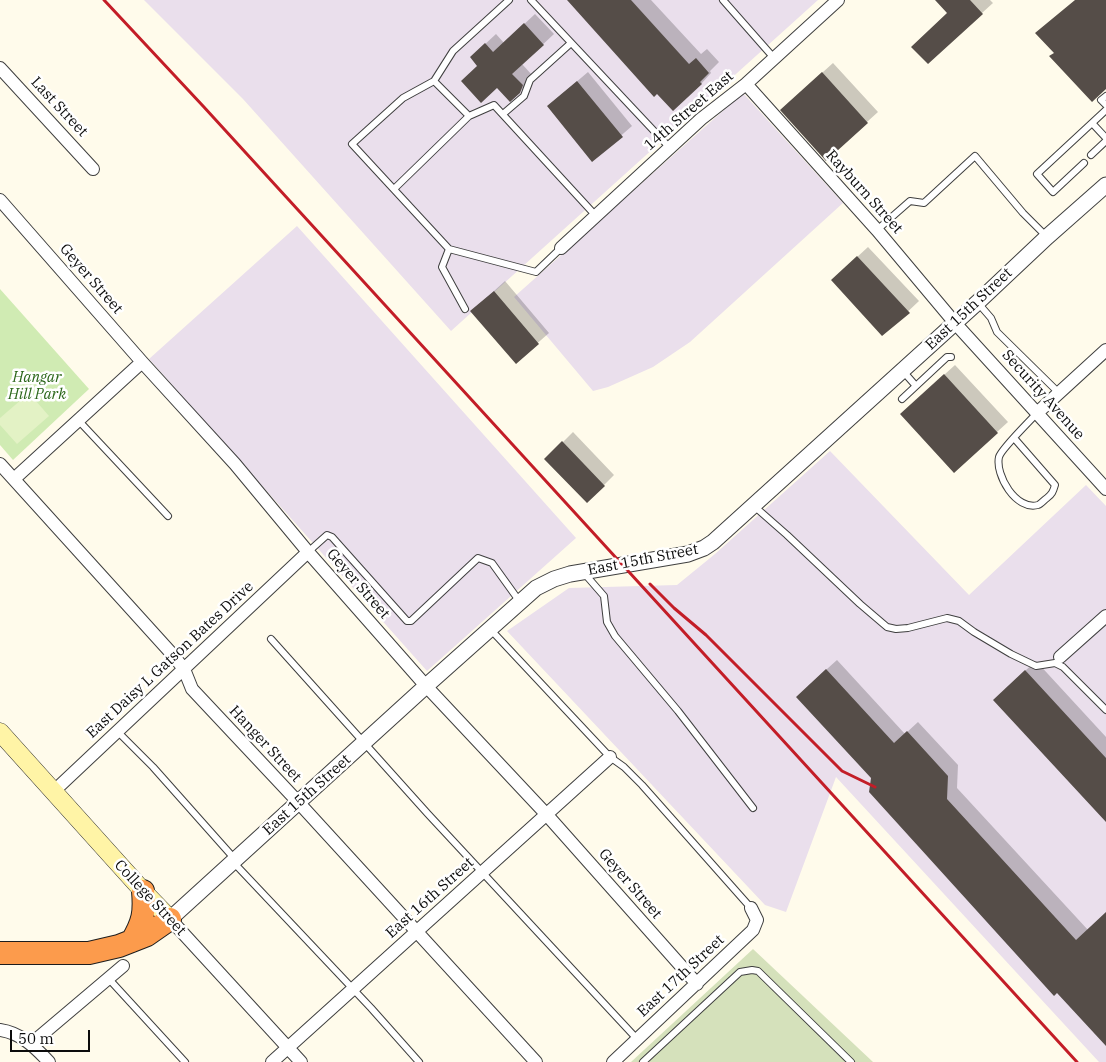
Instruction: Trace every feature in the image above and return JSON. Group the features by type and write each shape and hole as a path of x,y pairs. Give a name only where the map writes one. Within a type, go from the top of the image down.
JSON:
{"highway":[{"path":"132,941 140,927 145,910 143,892"},
{"path":"0,953 89,952 119,946 146,935 170,919"}],"main road":[{"name":"College Street","path":"0,732 143,892 170,919"}],"street":[{"name":"14th Street East","path":"561,248 701,119 746,84 832,2"},
{"name":"Last Street","path":"0,68 94,169"},
{"name":"Rayburn Street","path":"746,84 877,230 955,323"},
{"name":"East 15th Street","path":"170,919 536,588 549,581 570,574 676,557 704,548 955,323 1047,237 1105,188"},
{"name":"Geyer Street","path":"0,200 142,362 235,464 308,552 426,686 547,815 697,984"},
{"name":"Security Avenue","path":"955,323 1106,490"},
{"path":"1037,413 1106,350"},
{"path":"14,479 142,362"},
{"name":"Hanger Street","path":"0,464 184,669 192,690 299,802 536,1062"},
{"name":"East Daisy L Gatson Bates Drive","path":"53,792 308,552"},
{"path":"1057,660 1106,616"},
{"name":"East 16th Street","path":"272,1062 610,757"},
{"name":"East 17th Street","path":"613,1062 753,930 757,920 751,908"},
{"name":"College Street","path":"170,919 301,1062"},
{"path":"32,1043 123,966"},
{"path":"0,1030 7,1031 32,1043 49,1062"}],"lane":[{"path":"509,0 454,51 434,81 403,98 352,144 449,250 536,272 561,248"},
{"path":"531,0 670,148"},
{"path":"723,0 774,58"},
{"path":"503,114 524,96 530,80 571,43"},
{"path":"434,81 469,116"},
{"path":"1106,96 1101,100 1106,105"},
{"path":"394,189 469,116 494,105 596,216"},
{"path":"1084,163 1053,192 1037,174 1106,110"},
{"path":"1091,155 1106,140 1092,123"},
{"path":"877,230 910,201 924,203 975,156 1023,213 1047,237"},
{"path":"449,250 442,267 464,309"},
{"path":"978,302 992,318 997,332 1059,393"},
{"path":"902,399 947,357 951,357"},
{"path":"902,370 916,386"},
{"path":"1014,438 1055,486 1053,492 1039,505 1022,503 1012,494 1002,482 999,468 999,456 1014,438 1037,413"},
{"path":"78,421 168,516"},
{"path":"753,506 886,626 896,629 908,628 947,618 959,621 974,632 1036,666 1057,660 1106,710"},
{"path":"308,552 327,535 332,537 407,620 411,621 478,558 492,562 520,602"},
{"path":"584,572 604,596 607,622 615,636 678,711 753,808"},
{"path":"490,629 610,757 642,784 751,908"},
{"path":"271,639 482,872 638,1040"},
{"path":"118,731 153,767 233,857 235,864 419,1062"},
{"path":"643,1062 744,970 758,972 851,1062"},
{"path":"108,978 185,1062"}],"shaded area":[{"path":"144,0 818,0 451,331 243,99"},
{"path":"743,93 843,203 690,342 653,367 608,387 593,391 514,297"},
{"path":"297,226 576,538 427,671 149,359"},
{"path":"830,451 969,595 1086,485 1106,506 1106,1062 1099,1062 836,777 786,912 765,905 507,631 569,588 677,585 715,554"}],"green space":[{"name":"Hangar Hill Park","path":"0,289 89,389 13,460 0,445"},
{"path":"29,393 49,416 17,444 0,425 0,418"},
{"path":"753,949 873,1062 631,1062"}],"building":[{"path":"567,0 631,0 689,64 696,58 709,73 700,82 702,84 673,111 657,94 654,97"},
{"path":"935,0 970,0 983,14 928,64 911,47 947,13"},
{"path":"1075,0 1106,0 1106,89 1092,102 1049,56 1054,53 1035,33"},
{"path":"524,23 544,45 512,74 523,85 520,93 510,102 497,88 481,103 461,81 477,66 470,57 485,43 493,52"},
{"path":"822,72 868,123 826,161 780,110"},
{"path":"577,81 623,137 592,162 547,106"},
{"path":"857,256 910,313 882,336 831,280"},
{"path":"494,291 539,344 516,364 470,311"},
{"path":"944,374 998,433 954,473 900,414"},
{"path":"562,441 605,486 587,503 544,459"},
{"path":"826,669 894,743 907,731 948,776 947,799 1076,940 1106,912 1106,1046 1057,993 1054,996 869,792 871,778 796,697"},
{"path":"1025,670 1106,758 1106,822 993,700"}],"railway":[{"path":"104,0 1077,1062"},
{"path":"650,584 674,608 706,635 842,771 875,787"}]}
